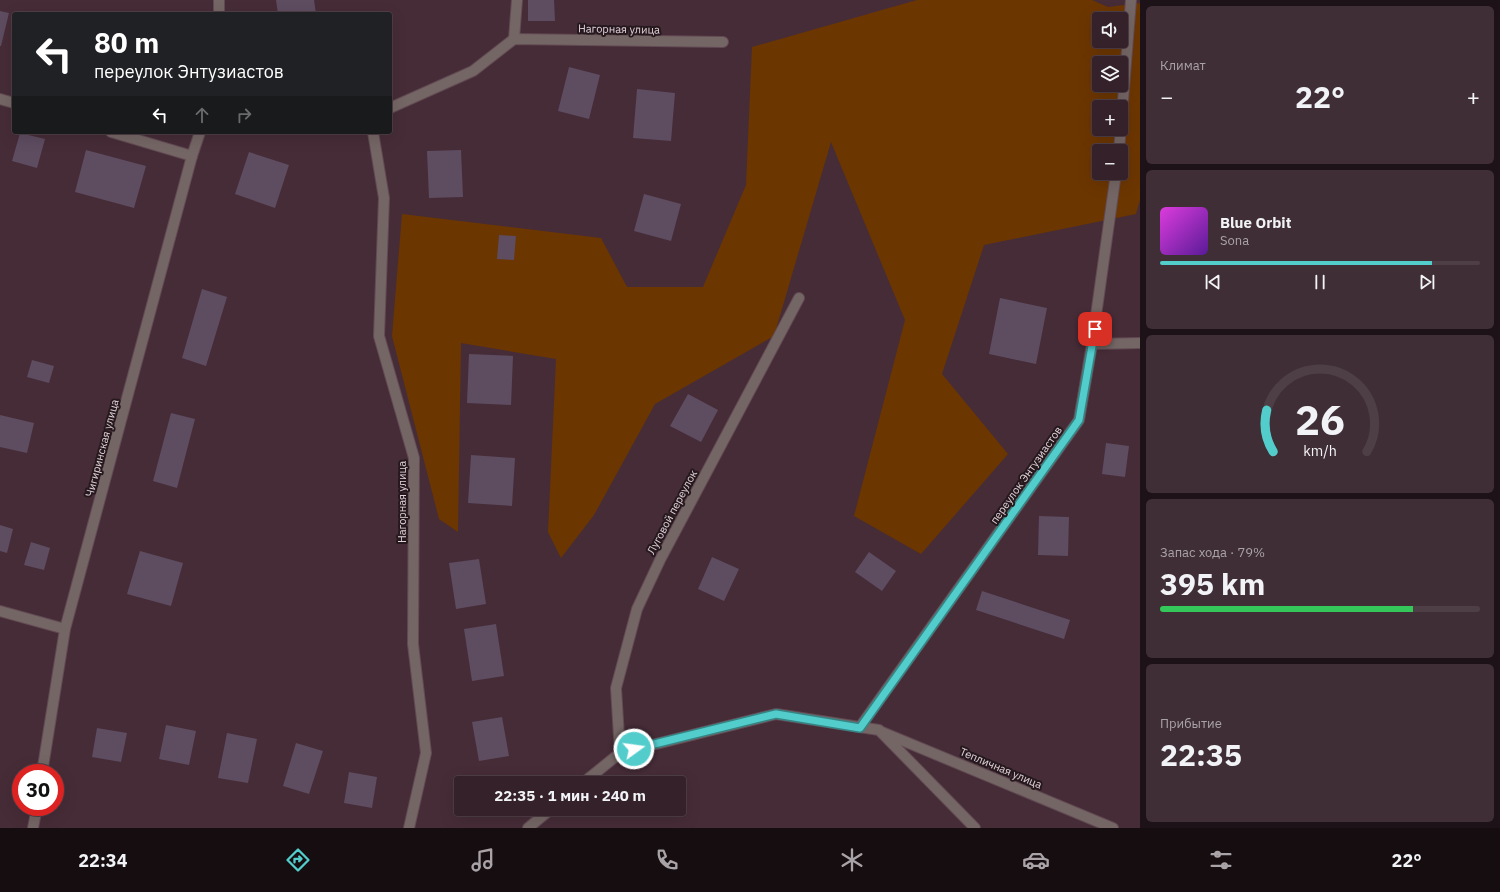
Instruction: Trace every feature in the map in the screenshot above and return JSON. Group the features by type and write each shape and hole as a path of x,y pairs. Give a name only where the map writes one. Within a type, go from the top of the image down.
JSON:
{"street":[{"path":"219,12 220,0"},
{"path":"392,107 473,71 514,39 517,0"},
{"path":"1120,144 1131,0"},
{"name":"Нагорная улица","path":"514,39 723,42"},
{"path":"0,99 12,102"},
{"path":"118,134 192,156"},
{"name":"Чигиринская улица","path":"43,764 65,629 192,156 199,134"},
{"name":"Нагорная улица","path":"373,134 384,198 379,336 414,458 413,644 426,754 409,828"},
{"name":"переулок Энтузиастов","path":"860,728 1079,420 1092,344 1115,180"},
{"name":"Луговой переулок","path":"620,753 616,688 638,609 660,560 799,298"},
{"path":"1092,344 1140,343"},
{"path":"0,611 65,629"},
{"name":"Тепличная улица","path":"620,753 776,714 879,730 1113,828"},
{"path":"879,730 975,828"},
{"path":"592,776 620,753"},
{"path":"33,828 35,816"},
{"path":"528,828 543,816"}],"shaded area":[{"path":"917,0 1092,0 1108,7 1140,3 1140,200 1136,214 984,245 942,374 1008,454 921,554 854,516 905,320 831,142 774,336 655,404 594,515 561,558 548,532 556,359 461,343 458,532 439,519 392,336 402,214 601,238 627,287 703,287 746,185 752,47"}],"building":[{"path":"276,0 314,0 316,12 278,12"},
{"path":"528,0 554,0 555,21 528,21"},
{"path":"0,11 9,13 1,46 0,46"},
{"path":"569,67 600,75 589,119 558,111"},
{"path":"637,89 675,93 671,141 633,138"},
{"path":"20,134 45,139 37,168 12,161"},
{"path":"86,150 146,166 134,208 75,192"},
{"path":"461,150 463,197 429,198 427,151"},
{"path":"249,152 289,165 275,208 235,194"},
{"path":"644,194 681,204 671,241 634,231"},
{"path":"499,235 516,236 514,260 497,259"},
{"path":"202,289 227,297 206,366 182,358"},
{"path":"1000,298 1047,308 1036,364 989,354"},
{"path":"469,354 513,356 511,405 467,403"},
{"path":"32,360 54,366 49,383 27,377"},
{"path":"688,394 718,410 701,442 670,426"},
{"path":"171,413 195,419 177,488 153,481"},
{"path":"0,415 34,423 27,453 0,447"},
{"path":"1106,443 1129,446 1125,477 1102,474"},
{"path":"471,455 515,458 512,506 468,503"},
{"path":"1039,516 1069,517 1068,556 1038,555"},
{"path":"0,525 13,529 7,553 0,551"},
{"path":"31,542 50,548 44,570 24,565"},
{"path":"140,551 183,563 171,606 127,594"},
{"path":"869,552 896,571 882,591 855,572"},
{"path":"712,557 739,569 724,601 698,589"},
{"path":"479,559 486,604 456,609 449,563"},
{"path":"982,591 1070,620 1064,639 976,610"},
{"path":"496,624 504,676 472,681 464,629"},
{"path":"502,717 509,756 479,761 472,722"},
{"path":"166,725 196,731 189,765 159,759"},
{"path":"97,728 127,733 121,762 92,757"},
{"path":"227,733 257,739 248,783 218,778"},
{"path":"296,743 323,751 309,794 283,786"},
{"path":"349,772 377,777 372,808 344,803"}],"route":[{"path":"634,749 776,714 860,728 1079,420 1095,329"}]}
